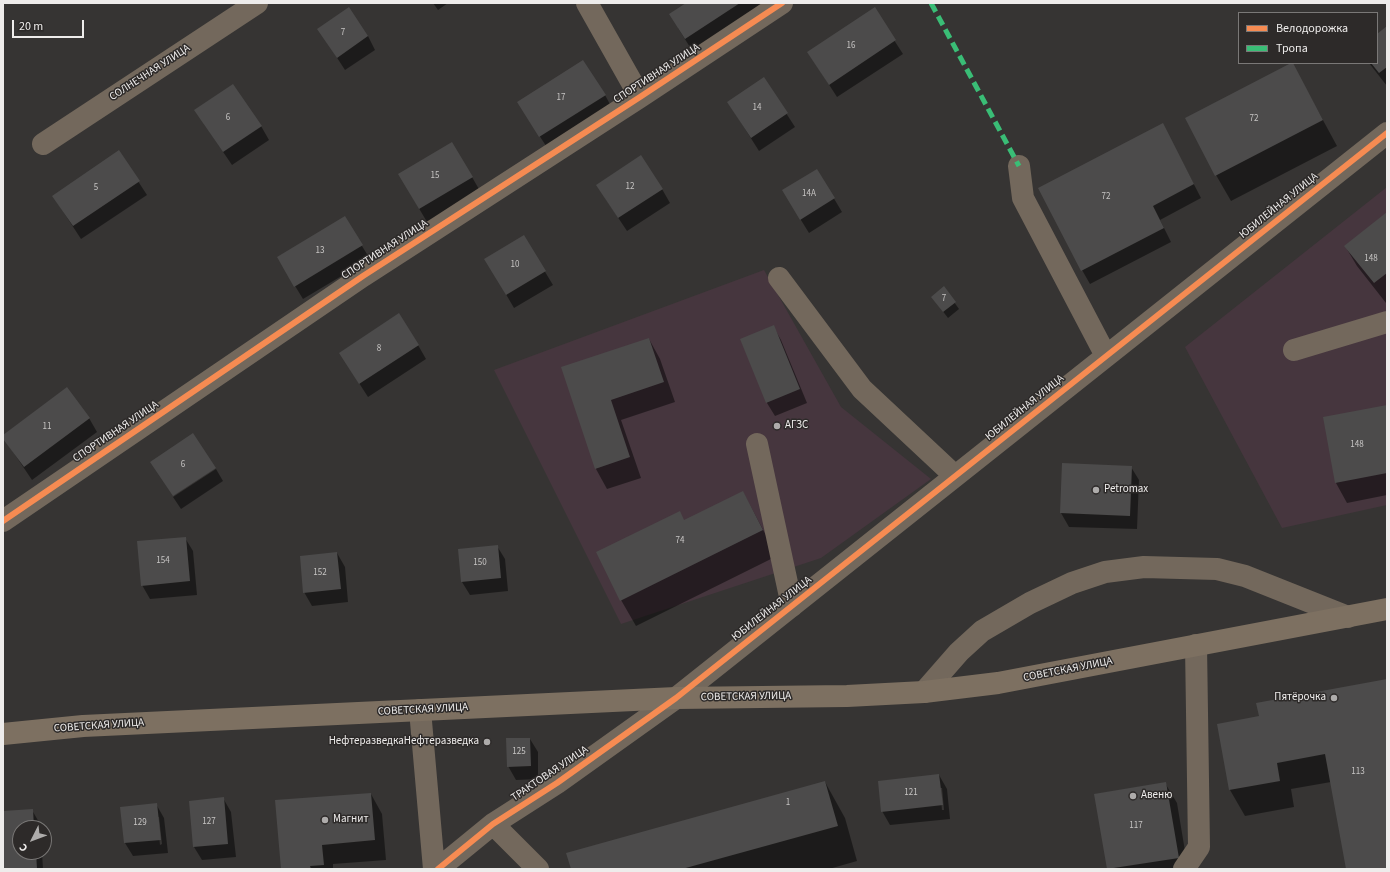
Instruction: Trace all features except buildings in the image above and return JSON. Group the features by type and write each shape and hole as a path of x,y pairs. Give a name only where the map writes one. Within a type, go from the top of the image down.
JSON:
{"main road":[{"name":"СОВЕТСКАЯ УЛИЦА","path":"3,734 83,726 676,698 847,696 924,692 998,683 1387,609"}],"street":[{"name":"СОЛНЕЧНАЯ УЛИЦА","path":"43,144 257,3"},
{"path":"587,3 640,97"},
{"name":"СПОРТИВНАЯ УЛИЦА","path":"3,521 363,276 640,97 782,3"},
{"name":"ЮБИЛЕЙНАЯ УЛИЦА","path":"676,698 1387,133"},
{"path":"1019,166 1023,198 1106,356"},
{"path":"779,278 862,389 955,476"},
{"path":"1294,350 1387,322"},
{"path":"757,444 792,606"},
{"path":"924,692 959,652 982,631 1030,604 1072,583 1105,572 1144,567 1216,569 1245,576 1348,617"},
{"path":"1184,869 1199,847 1196,645"},
{"name":"ТРАКТОВАЯ УЛИЦА","path":"438,869 493,824 557,783 676,698"},
{"path":"420,710 434,869"},
{"path":"493,824 538,869"}],"shaded area":[{"path":"1387,187 1387,505 1282,528 1185,347"},
{"path":"764,270 841,407 931,479 821,558 621,624 494,370"}],"marked path":[{"path":"931,3 1019,166"}],"cycle path":[{"path":"3,521 363,276 640,97 782,3"},
{"path":"438,869 493,824 557,783 676,698 1387,133"}],"place":[{"name":"АГЗС","path":"777,426"},
{"name":"Petromax","path":"1096,490"},
{"name":"Пятёрочка","path":"1334,698"},
{"name":"НефтеразведкаНефтеразведка","path":"487,742"},
{"name":"Авеню","path":"1133,796"},
{"name":"Магнит","path":"325,820"}]}
